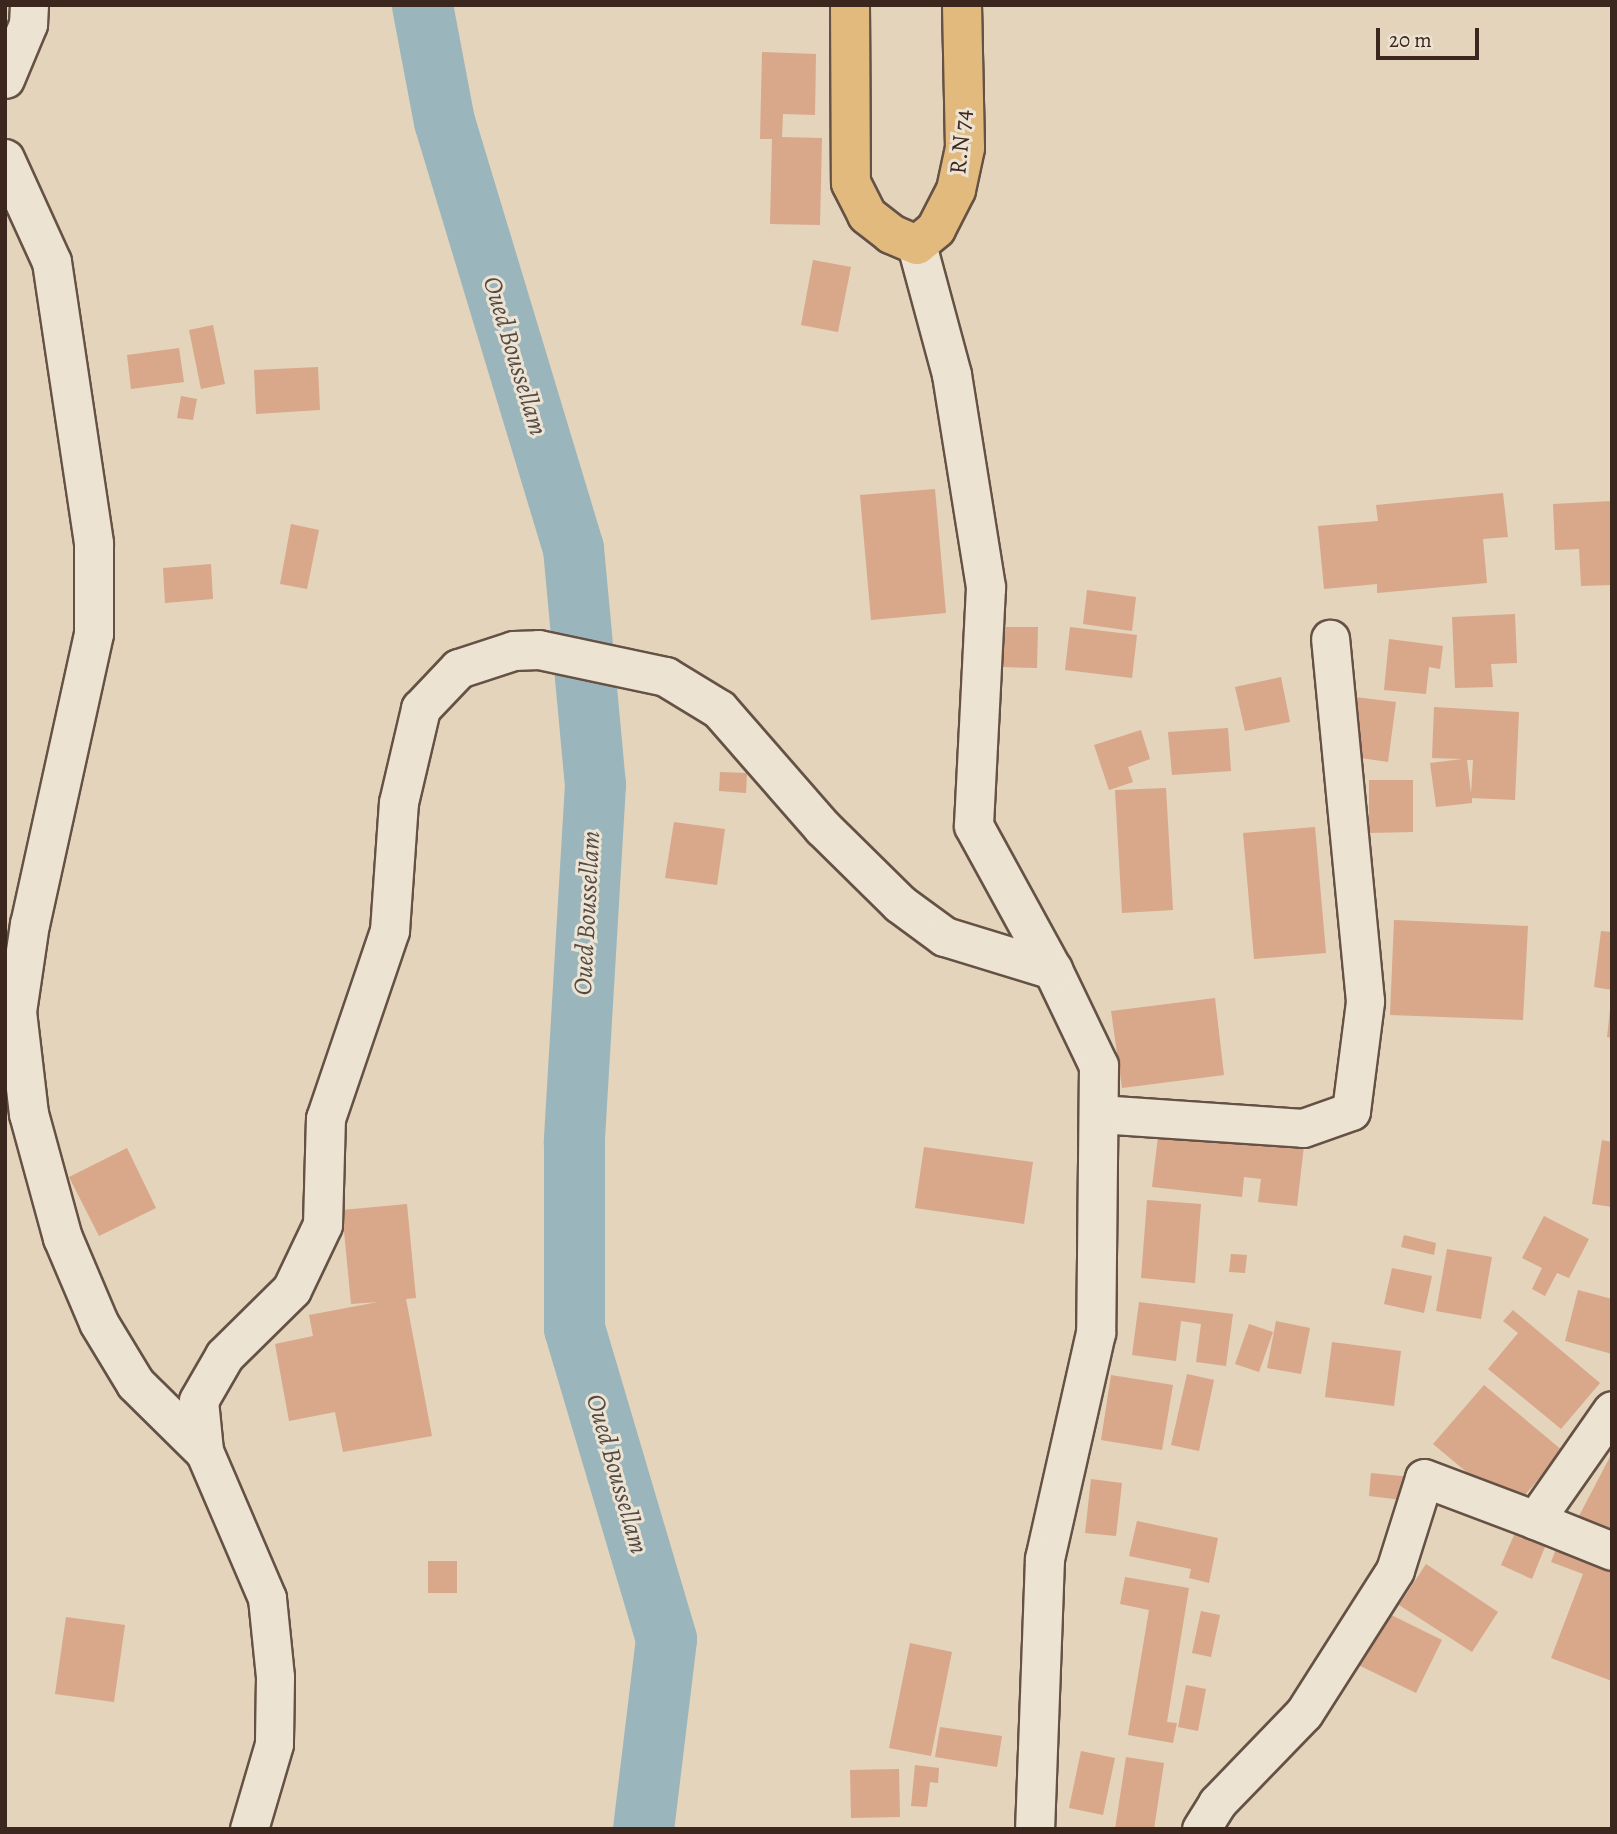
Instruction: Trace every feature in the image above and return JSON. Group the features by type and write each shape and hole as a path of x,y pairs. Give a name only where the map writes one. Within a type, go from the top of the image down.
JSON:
{"main road":[{"path":"850,5 851,183 867,215 916,245"},
{"name":"R.N 74","path":"916,245 936,229 956,190 965,148 962,5"}],"street":[{"path":"5,79 28,24 29,5"},
{"path":"5,159 52,261 94,544 94,634 30,924 17,1012 29,1114 63,1238 99,1324 136,1384 204,1451"},
{"path":"916,245 952,375 986,588 974,826 1053,970 1099,1066 1096,1333 1045,1559 1035,1829"},
{"path":"1099,1114 1303,1128 1351,1111 1365,1001 1330,639"},
{"path":"249,1829 274,1744 275,1677 267,1598 204,1451 199,1401 225,1356 292,1290 323,1225 326,1119 390,931 399,803 421,709 459,669 514,651 539,650 666,677 720,710 823,828 923,921 945,937 1053,970"},
{"path":"1535,1520 1612,1410"},
{"path":"1200,1829 1217,1803 1304,1713 1374,1604 1395,1570 1424,1478 1612,1551"}],"building":[{"path":"762,52 816,54 815,115 783,114 782,137 822,138 820,225 770,224 772,139 760,139"},
{"path":"813,260 851,267 838,332 801,325"},
{"path":"213,325 225,384 201,389 189,330"},
{"path":"179,348 184,382 131,389 127,355"},
{"path":"318,367 320,410 256,414 254,370"},
{"path":"181,396 197,399 193,420 177,418"},
{"path":"935,489 946,613 871,620 860,495"},
{"path":"1503,493 1508,537 1483,539 1487,583 1377,593 1377,584 1324,589 1318,526 1378,521 1376,505"},
{"path":"1612,501 1612,585 1581,586 1579,549 1555,550 1553,504"},
{"path":"291,524 319,530 307,589 280,584"},
{"path":"211,564 213,599 165,603 163,568"},
{"path":"1087,590 1136,597 1132,631 1083,624"},
{"path":"1515,614 1517,663 1491,664 1493,687 1455,688 1452,617"},
{"path":"1004,627 1038,627 1037,668 1003,667"},
{"path":"1070,627 1137,635 1132,678 1065,670"},
{"path":"1389,639 1443,646 1440,669 1429,667 1426,694 1384,690"},
{"path":"1281,677 1290,722 1245,731 1235,687"},
{"path":"1355,697 1396,702 1388,762 1347,756"},
{"path":"1434,707 1519,712 1515,800 1472,798 1472,803 1436,807 1430,763 1462,759 1432,758","holes":["1467,760 1473,760 1471,794"]},
{"path":"1228,728 1231,771 1172,775 1168,732"},
{"path":"1141,730 1150,759 1128,767 1133,782 1109,790 1094,745"},
{"path":"720,772 747,773 746,793 719,791"},
{"path":"1369,780 1413,780 1413,832 1369,833"},
{"path":"1166,788 1173,910 1122,913 1115,790"},
{"path":"674,822 725,829 717,885 665,878"},
{"path":"1315,827 1326,953 1254,959 1243,833"},
{"path":"1394,920 1528,926 1523,1020 1390,1015"},
{"path":"1601,931 1612,932 1612,990 1594,987"},
{"path":"1215,998 1224,1075 1122,1088 1111,1011"},
{"path":"1612,1010 1612,1038 1607,1037"},
{"path":"1159,1128 1304,1146 1297,1206 1258,1202 1261,1179 1244,1177 1242,1197 1152,1187"},
{"path":"1602,1140 1612,1142 1612,1207 1592,1204"},
{"path":"924,1147 1033,1162 1024,1224 915,1208"},
{"path":"127,1148 156,1208 99,1236 69,1177"},
{"path":"1147,1200 1201,1204 1195,1283 1141,1278"},
{"path":"407,1204 416,1298 406,1299 432,1436 343,1452 335,1412 289,1421 275,1344 313,1336 309,1315 378,1302 351,1304 342,1210"},
{"path":"1544,1216 1589,1239 1569,1278 1557,1273 1545,1296 1532,1289 1542,1268 1522,1258"},
{"path":"1404,1235 1436,1243 1434,1255 1401,1247"},
{"path":"1447,1249 1492,1257 1481,1319 1436,1311"},
{"path":"1231,1254 1247,1255 1245,1273 1229,1272"},
{"path":"1392,1268 1432,1276 1424,1313 1384,1304"},
{"path":"1578,1290 1612,1299 1612,1354 1565,1341"},
{"path":"1139,1302 1233,1314 1226,1366 1196,1362 1201,1324 1181,1321 1176,1361 1132,1355"},
{"path":"1513,1310 1600,1383 1561,1429 1488,1369 1518,1333 1503,1321"},
{"path":"1276,1321 1310,1328 1301,1374 1267,1368"},
{"path":"1249,1324 1273,1332 1259,1372 1235,1364"},
{"path":"1332,1342 1401,1351 1394,1406 1325,1397"},
{"path":"1187,1374 1214,1380 1199,1451 1171,1445"},
{"path":"1111,1375 1173,1385 1162,1450 1101,1440"},
{"path":"1484,1385 1563,1451 1512,1510 1433,1444"},
{"path":"1612,1453 1612,1533 1579,1516"},
{"path":"1371,1473 1421,1478 1419,1502 1369,1496"},
{"path":"1091,1479 1122,1483 1116,1536 1085,1533"},
{"path":"1521,1519 1551,1532 1532,1579 1501,1565"},
{"path":"1137,1521 1218,1538 1209,1583 1189,1578 1191,1569 1129,1556"},
{"path":"1558,1544 1612,1565 1612,1681 1551,1658 1583,1574 1551,1562"},
{"path":"428,1561 457,1561 457,1593 428,1593"},
{"path":"1426,1564 1498,1612 1472,1652 1399,1605"},
{"path":"1125,1577 1189,1588 1167,1722 1177,1723 1173,1743 1128,1735 1149,1610 1120,1604"},
{"path":"1373,1606 1442,1640 1416,1693 1346,1659"},
{"path":"1201,1611 1220,1615 1211,1657 1192,1653"},
{"path":"66,1617 125,1625 114,1702 55,1694"},
{"path":"910,1643 952,1652 931,1756 889,1748"},
{"path":"1186,1685 1206,1689 1198,1731 1178,1727"},
{"path":"940,1727 1002,1736 997,1767 935,1757"},
{"path":"1081,1751 1115,1758 1103,1815 1069,1808"},
{"path":"1126,1757 1164,1763 1154,1829 1115,1829"},
{"path":"915,1765 939,1768 938,1783 930,1782 927,1807 911,1806"},
{"path":"899,1769 900,1817 851,1818 850,1770"}],"waterway":[{"name":"Oued Boussellam","path":"422,5 444,121 573,548 595,784 574,1142 574,1328 666,1639 643,1829"}]}
